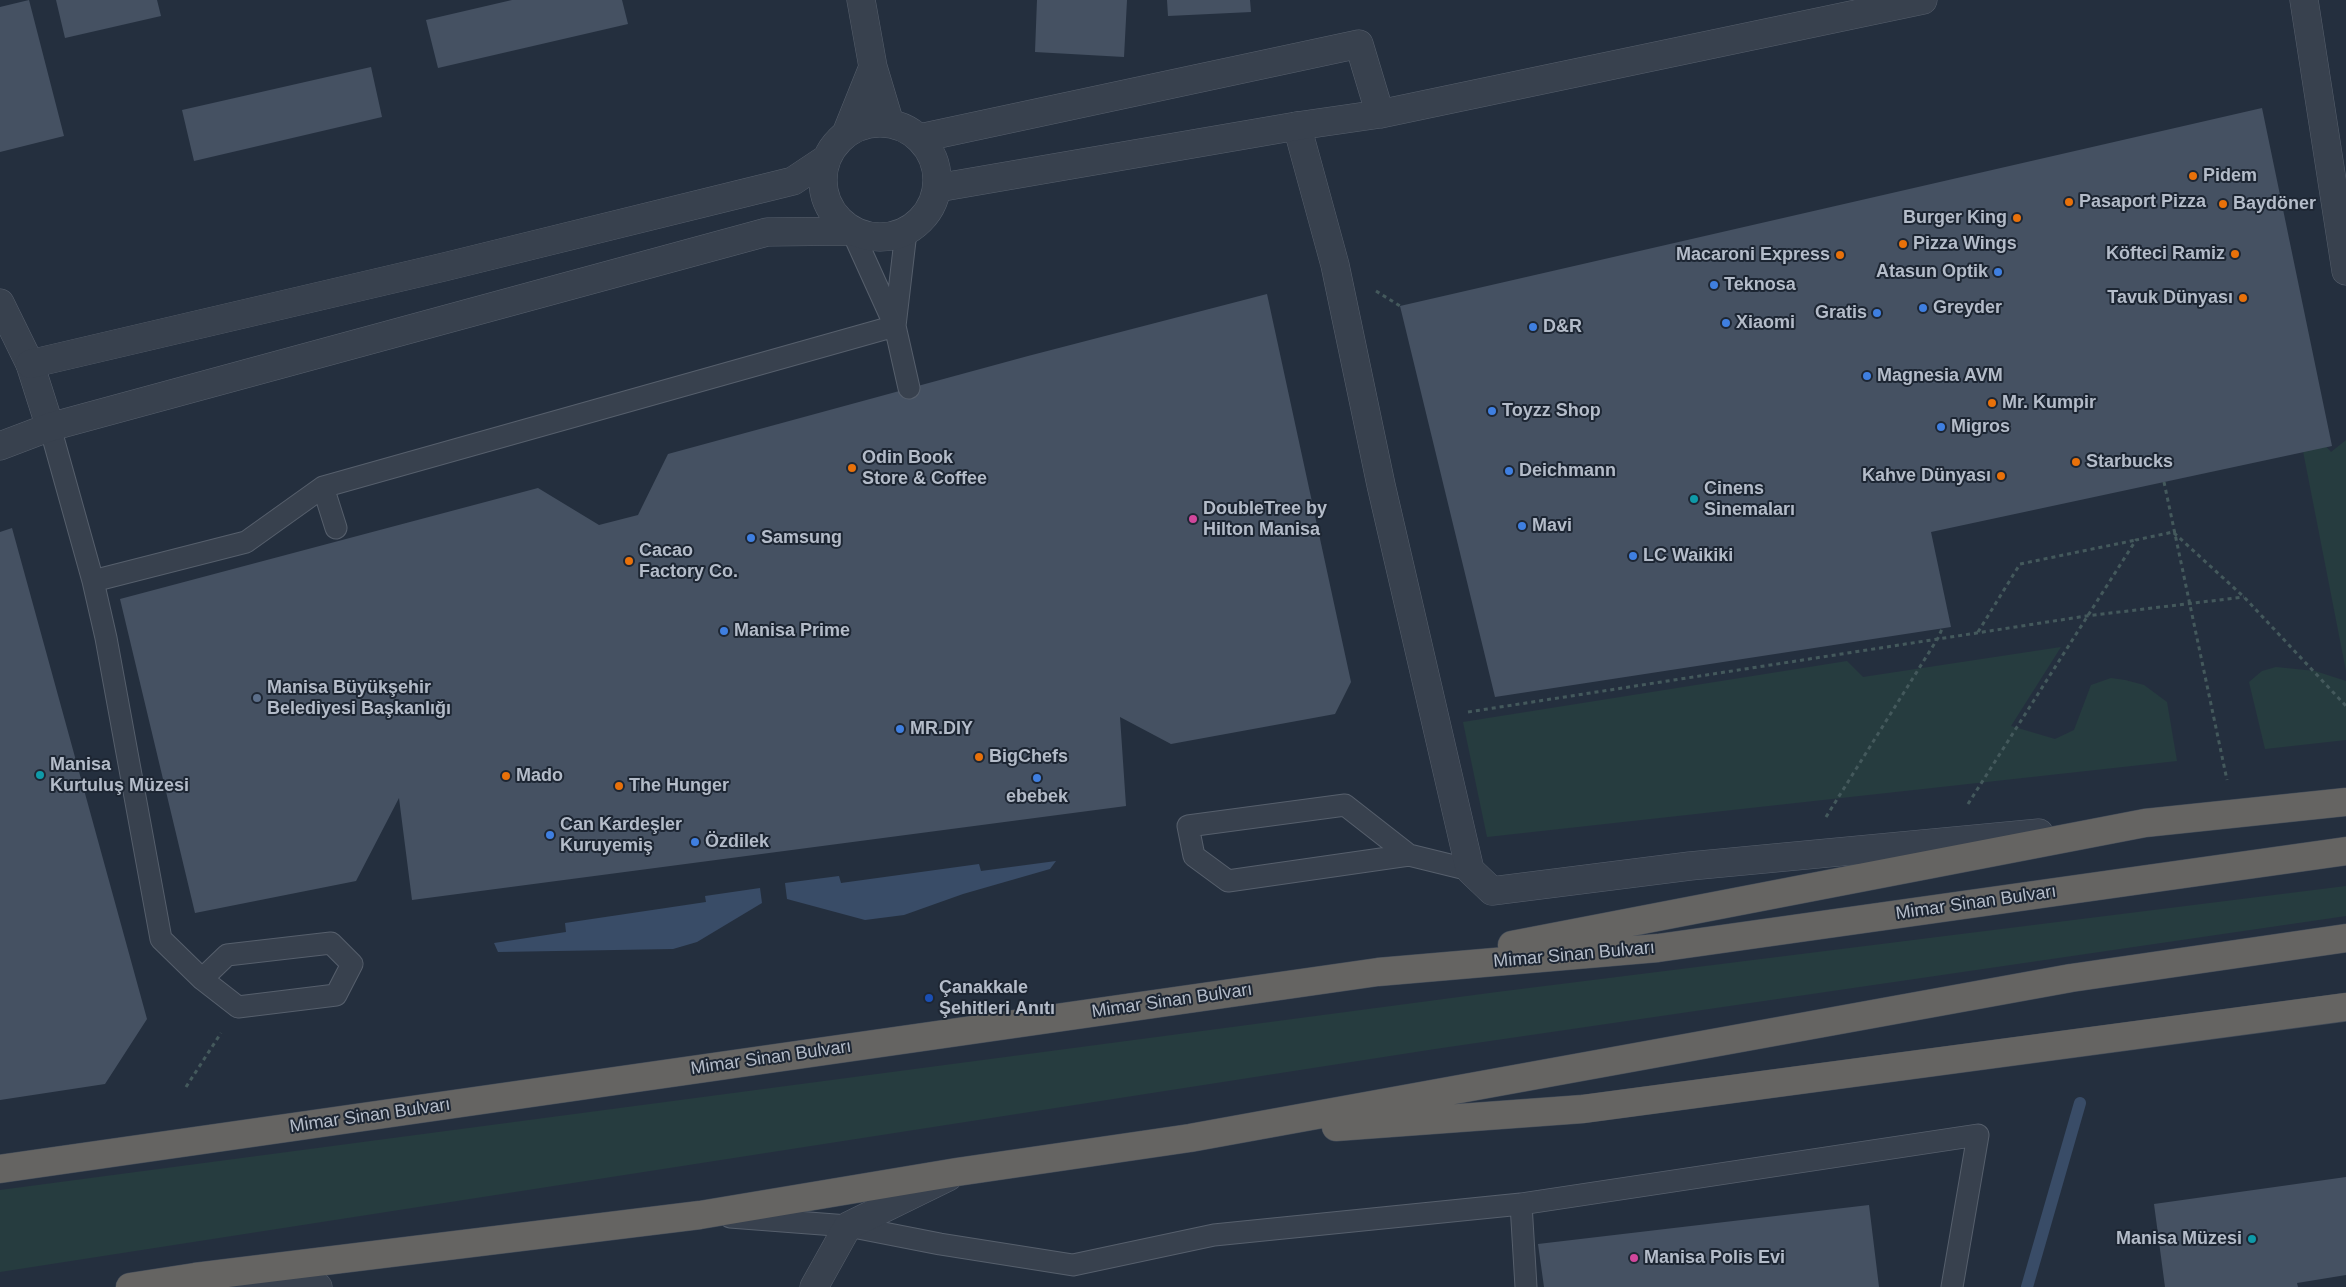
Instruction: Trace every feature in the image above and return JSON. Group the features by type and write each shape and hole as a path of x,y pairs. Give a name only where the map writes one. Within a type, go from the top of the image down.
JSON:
{"highway":[{"path":"1378,972 1781,892 2145,823 2346,802"},
{"name":"Mimar Sinan Bulvarı","path":"0,1169 1378,972 1658,948 2346,850"},
{"path":"130,1287 195,1277 700,1215 957,1172 1190,1138 2071,978 2346,938"},
{"path":"1190,1138 1583,1109 2346,1007"}],"street":[{"path":"861,0 873,67 890,124"},
{"path":"937,188 1297,126 1380,114 1923,0"},
{"path":"2304,0 2346,271"},
{"path":"920,138 1359,44 1380,114"},
{"path":"846,134 873,67"},
{"path":"875,123 890,124 906,128 920,138 931,153 937,170 937,188 932,206 921,220 906,232 888,237 870,237 852,230 839,220 830,207 824,192 823,176 826,159 835,144 846,134 860,126 875,123"},
{"path":"1297,126 1335,266 1381,485 1470,870 1492,891 1690,866 2145,823"},
{"path":"30,364 444,267 793,181 826,159"},
{"path":"0,446 50,427 767,232 852,230"},
{"path":"0,303 30,364 50,427"},
{"path":"814,1287 848,1226 957,1172"},
{"path":"195,1277 318,1287"}],"lane":[{"path":"852,230 895,326 908,388"},
{"path":"895,326 906,232"},
{"path":"93,581 246,542 324,486 895,326"},
{"path":"50,427 93,581 161,939 202,979 238,1007 336,995 352,964 331,943 227,955 202,979"},
{"path":"324,486 336,528"},
{"path":"1409,855 1345,805 1188,826 1194,856 1228,881 1409,855 1470,870"},
{"path":"700,1215 848,1226 940,1244 1073,1265 1214,1235 1521,1204 1978,1135 1952,1287"},
{"path":"1521,1204 1526,1287"}],"path":[{"path":"2164,482 2227,782"},
{"path":"1978,632 2020,564 2173,532"},
{"path":"2173,532 2244,597 2346,706"},
{"path":"1965,809 2136,540"},
{"path":"1435,717 1978,632 2086,616 2244,597"},
{"path":"1822,824 1942,629"},
{"path":"186,1087 238,1007"}],"green space":[{"path":"2346,440 2346,671 2303,451 2324,444 2331,452"},
{"path":"2061,647 2011,726 2055,739 2074,730 2091,685 2111,678 2125,680 2144,685 2167,702 2177,761 1487,837 1463,722 1847,661 1863,677"},
{"path":"2276,667 2315,671 2346,681 2346,740 2265,749 2249,682 2262,671"},
{"path":"2346,886 2346,916 1435,1049 0,1272 0,1190 1497,992"}],"water":[{"path":"1056,861 1050,869 963,894 904,915 865,920 787,899 785,883 839,876 841,883 979,864 981,871"},
{"path":"760,888 762,903 697,942 673,949 498,952 494,943 566,932 565,923 706,902 705,896"}],"building":[{"path":"29,0 64,136 0,152 0,7"},
{"path":"56,0 157,0 161,16 65,38"},
{"path":"512,0 622,0 628,24 438,68 426,20"},
{"path":"1037,0 1127,0 1124,57 1035,52"},
{"path":"1167,0 1250,0 1251,12 1168,16"},
{"path":"371,67 382,117 194,161 182,110"},
{"name":"Magnesia AVM","path":"2262,108 2332,446 1931,532 1951,627 1495,697 1400,306"},
{"name":"Manisa Prime","path":"1267,294 1351,682 1335,714 1171,744 1120,717 1126,806 412,900 399,798 356,881 195,913 120,599 538,488 599,525 638,515 668,454 1028,356"},
{"name":"Manisa Kurtuluş Müzesi","path":"12,528 147,1019 105,1084 0,1100 0,532"},
{"name":"Manisa Müzesi","path":"2346,1177 2346,1275 2297,1283 2298,1287 2165,1287 2154,1204"},
{"path":"1869,1205 1879,1287 1544,1287 1538,1244"}],"waterway":[{"path":"2027,1287 2080,1103"}],"place":[{"name":"Pidem","path":"2193,176"},
{"name":"Pasaport Pizza","path":"2069,202"},
{"name":"Baydöner","path":"2223,204"},
{"name":"Burger King","path":"2017,218"},
{"name":"Pizza Wings","path":"1903,244"},
{"name":"Köfteci Ramiz","path":"2235,254"},
{"name":"Macaroni Express","path":"1840,255"},
{"name":"Atasun Optik","path":"1998,272"},
{"name":"Teknosa","path":"1714,285"},
{"name":"Tavuk Dünyası","path":"2243,298"},
{"name":"Greyder","path":"1923,308"},
{"name":"Gratis","path":"1877,313"},
{"name":"Xiaomi","path":"1726,323"},
{"name":"D&R","path":"1533,327"},
{"name":"Magnesia AVM","path":"1867,376"},
{"name":"Mr. Kumpir","path":"1992,403"},
{"name":"Toyzz Shop","path":"1492,411"},
{"name":"Migros","path":"1941,427"},
{"name":"Starbucks","path":"2076,462"},
{"name":"Odin Book Store & Coffee","path":"852,468"},
{"name":"Deichmann","path":"1509,471"},
{"name":"Kahve Dünyası","path":"2001,476"},
{"name":"Cinens Sinemaları","path":"1694,499"},
{"name":"DoubleTree by Hilton Manisa","path":"1193,519"},
{"name":"Mavi","path":"1522,526"},
{"name":"Samsung","path":"751,538"},
{"name":"LC Waikiki","path":"1633,556"},
{"name":"Cacao Factory Co.","path":"629,561"},
{"name":"Manisa Prime","path":"724,631"},
{"name":"Manisa Büyükşehir Belediyesi Başkanlığı","path":"257,698"},
{"name":"MR.DIY","path":"900,729"},
{"name":"BigChefs","path":"979,757"},
{"name":"Manisa Kurtuluş Müzesi","path":"40,775"},
{"name":"Mado","path":"506,776"},
{"name":"ebebek","path":"1037,778"},
{"name":"The Hunger","path":"619,786"},
{"name":"Can Kardeşler Kuruyemiş","path":"550,835"},
{"name":"Özdilek","path":"695,842"},
{"name":"Çanakkale Şehitleri Anıtı","path":"929,998"},
{"name":"Manisa Müzesi","path":"2252,1239"},
{"name":"Manisa Polis Evi","path":"1634,1258"}]}
